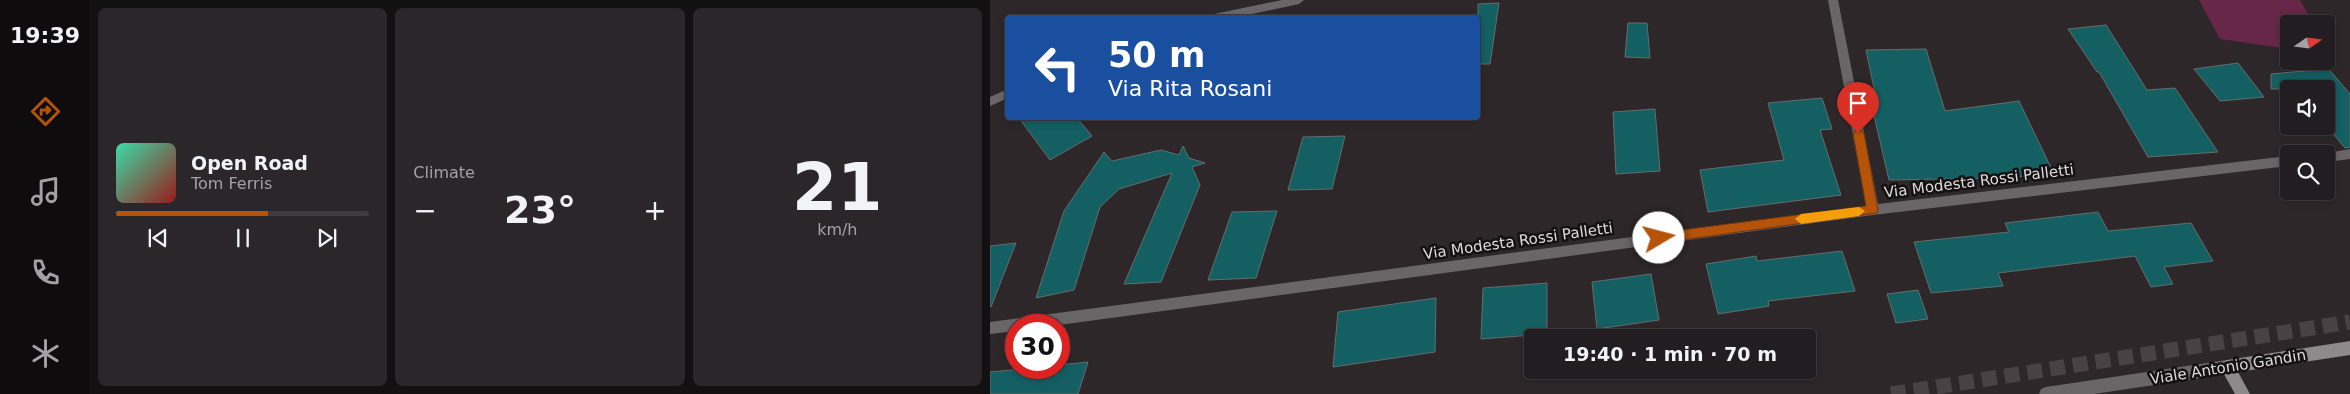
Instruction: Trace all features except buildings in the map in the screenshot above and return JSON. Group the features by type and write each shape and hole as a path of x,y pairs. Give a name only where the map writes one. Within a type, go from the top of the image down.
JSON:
{"street":[{"path":"1228,15 1299,0"},
{"path":"1833,0 1873,210"},
{"path":"990,102 1005,94"},
{"path":"2335,156 2350,154"},
{"name":"Via Modesta Rossi Palletti","path":"990,328 1873,210 2280,162"},
{"name":"Viale Antonio Gandin","path":"2046,394 2350,348"},
{"path":"2227,367 2243,394"}],"shaded area":[{"path":"2199,0 2300,0 2309,15 2280,15 2280,48 2220,39"}],"tunnel":[{"path":"1891,394 2350,322"}],"slow traffic":[{"path":"1801,219 1859,211"}],"route":[{"path":"1659,238 1873,210 1858,133"}]}
